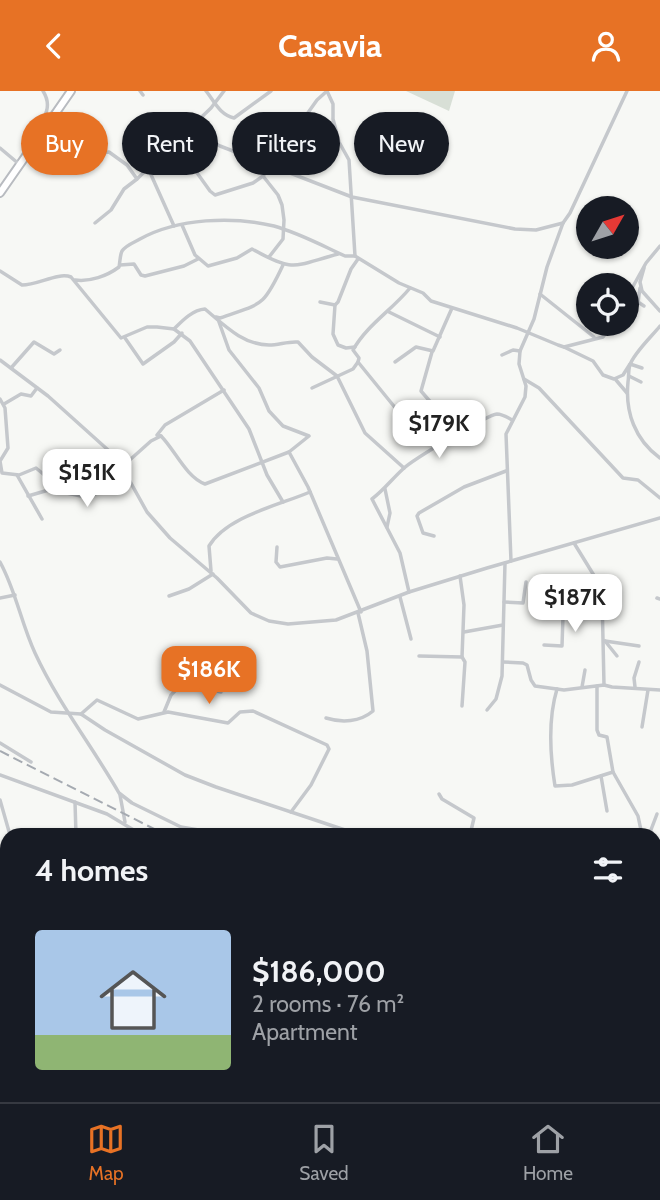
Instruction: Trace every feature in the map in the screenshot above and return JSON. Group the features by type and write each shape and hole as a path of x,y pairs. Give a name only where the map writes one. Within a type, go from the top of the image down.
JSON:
{"main road":[{"path":"56,112 71,91"},
{"path":"0,193 21,161"}],"street":[{"path":"43,91 48,100 46,112"},
{"path":"206,91 212,103 227,116 234,118 271,91"},
{"path":"206,112 224,91"},
{"path":"308,112 327,91 333,104 333,119 340,142 349,160 352,242 357,258 335,305 333,334 338,345 355,347"},
{"path":"511,561 506,434 523,402 526,390 519,364 520,351 534,319 562,222 570,213 628,91"},
{"path":"0,148 19,164"},
{"path":"108,152 127,165 137,179"},
{"path":"95,223 111,210 124,189 141,175"},
{"path":"151,175 174,226"},
{"path":"198,175 215,195 253,183 263,176 280,200 284,229 282,241 269,258"},
{"path":"294,175 352,197 515,229 536,230 562,222"},
{"path":"120,265 121,254 126,248 147,235 174,226 229,221 284,229 357,258 423,293 431,301 564,347 593,361 603,375 614,379 627,393"},
{"path":"182,225 198,259 210,267 237,258 252,249 283,265 303,264 340,253"},
{"path":"639,276 660,246"},
{"path":"0,271 22,285 42,283 62,275 75,280 88,280 111,273 120,265 134,264 141,275 145,276 184,266 198,259"},
{"path":"213,317 220,318 260,304 272,288 283,265"},
{"path":"644,267 638,302 644,306"},
{"path":"75,280 116,333 125,338 143,364 182,333"},
{"path":"640,282 642,291 660,311"},
{"path":"312,388 353,369 359,358 353,350 369,327 389,312 410,288"},
{"path":"540,294 596,337"},
{"path":"320,302 335,305"},
{"path":"452,307 432,352 421,391 458,434"},
{"path":"174,330 184,319 205,309 234,334 262,345 298,342 312,357 337,376 365,433 404,468"},
{"path":"389,312 440,337"},
{"path":"158,437 195,477 205,484 289,452 309,436 283,426 269,411 259,388 229,350 219,322"},
{"path":"614,379 623,375 660,326"},
{"path":"125,338 147,327 174,330 182,333 196,347 249,429 267,475 283,502"},
{"path":"564,347 604,336"},
{"path":"11,368 34,342 54,354 60,350"},
{"path":"395,362 416,347 432,352"},
{"path":"502,355 513,350 520,351"},
{"path":"0,360 38,387 117,458 137,498 170,538 212,574 251,613 269,621 295,624 320,622 360,613 410,592 460,576 660,518"},
{"path":"358,362 397,410"},
{"path":"630,364 642,368"},
{"path":"630,364 627,393 633,425 642,444 660,458"},
{"path":"629,376 641,382"},
{"path":"524,379 538,388 623,478 638,480 660,498"},
{"path":"4,404 21,394 30,396 38,387"},
{"path":"28,496 52,489 92,496 104,488 122,466 158,437 165,425 224,390"},
{"path":"0,399 4,404 8,447 0,470 4,475 17,475 36,468 48,478 52,489"},
{"path":"410,592 400,553 372,499 404,468 458,434 494,415 501,414 512,419"},
{"path":"289,452 310,492 360,613 367,651 373,711 350,721 326,718"},
{"path":"433,536 423,533 417,516 419,513 464,487 506,471"},
{"path":"17,475 42,519"},
{"path":"385,489 390,515 387,527"},
{"path":"212,574 208,550 212,541 241,520 266,507 310,492"},
{"path":"574,543 598,582 602,595 604,685"},
{"path":"276,547 275,562 280,567 327,558 337,559"},
{"path":"0,562 15,595 35,653 67,713 119,793 132,803 187,828"},
{"path":"487,710 498,694 503,662 505,563"},
{"path":"169,596 189,589 212,574"},
{"path":"460,576 464,604 462,657 465,662 462,706"},
{"path":"504,602 523,603 526,582"},
{"path":"544,645 562,646 565,614 563,596 552,594 552,590"},
{"path":"0,597 15,595"},
{"path":"565,614 602,595"},
{"path":"400,596 411,639"},
{"path":"463,632 503,625"},
{"path":"605,641 639,646"},
{"path":"605,641 617,656"},
{"path":"419,656 462,657"},
{"path":"503,662 527,665 530,680 535,686 558,689 604,685 660,690"},
{"path":"635,687 634,678 639,662"},
{"path":"582,687 585,670"},
{"path":"164,712 171,695 183,683 221,692"},
{"path":"0,685 51,712 81,714 185,775 339,828"},
{"path":"597,686 597,730 599,735 607,737 613,772 638,816 641,828"},
{"path":"558,689 550,726 555,786 566,786 613,772"},
{"path":"642,727 648,690"},
{"path":"81,714 97,700 138,719 164,712 229,723 240,712 253,711 327,745 329,749 311,785 291,812"},
{"path":"0,743 31,762"},
{"path":"0,775 75,801 132,828"},
{"path":"601,776 607,811"},
{"path":"119,793 125,823"},
{"path":"439,794 442,799 474,818 472,828"},
{"path":"0,800 8,828"},
{"path":"75,801 76,828"},
{"path":"652,828 657,814"}],"shaded area":[{"path":"406,91 455,91 449,111"}],"railway":[{"path":"0,751 152,828"}]}
